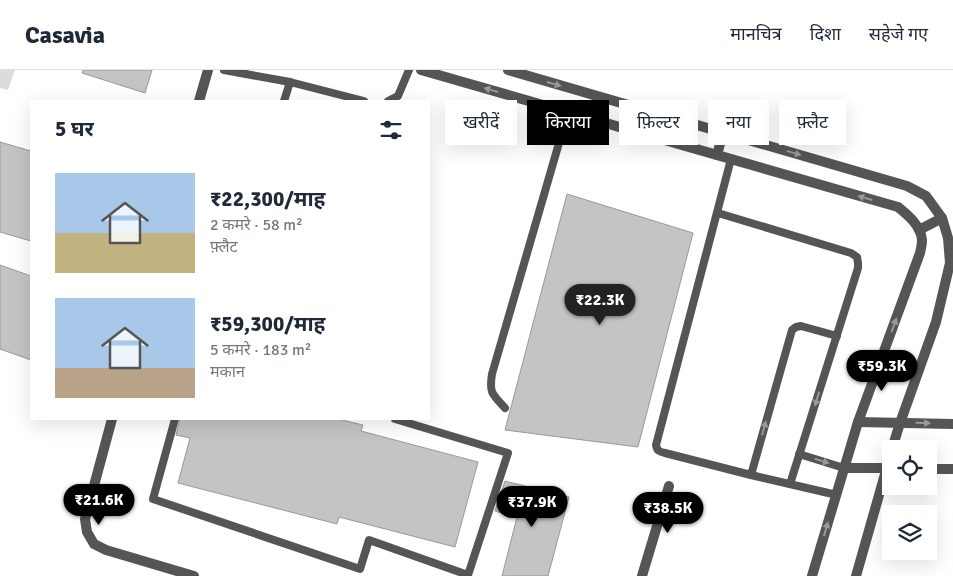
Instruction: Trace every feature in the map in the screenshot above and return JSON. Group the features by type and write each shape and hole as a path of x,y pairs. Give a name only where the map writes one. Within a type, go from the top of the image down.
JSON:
{"street":[{"path":"199,100 208,70"},
{"path":"421,70 527,100"},
{"path":"508,70 708,129"},
{"path":"609,124 898,207 919,230 922,239 920,253 858,422 812,576"},
{"path":"717,155 720,145"},
{"path":"765,145 907,186 926,196 942,218 948,238 950,263 936,322 895,440"},
{"path":"919,230 942,218"},
{"path":"112,420 85,519 88,532 94,544 106,550 194,576"},
{"path":"858,422 953,424"},
{"path":"844,468 882,468"},
{"path":"937,469 953,469"},
{"path":"642,576 669,486"},
{"path":"856,576 882,491"}],"lane":[{"path":"224,70 290,82 360,100"},
{"path":"390,100 398,96 409,70"},
{"path":"284,100 290,82"},
{"path":"505,408 494,396 490,387 492,374 558,145"},
{"path":"731,159 656,445 659,452 665,454 836,495"},
{"path":"718,213 851,253 857,257 858,268 790,484"},
{"path":"751,475 792,330 801,326 836,336"},
{"path":"175,420 153,499 360,570 369,540 468,575 508,453 398,420"},
{"path":"799,454 844,468"}],"shaded area":[{"path":"0,70 15,70 8,90 0,88"}],"building":[{"path":"83,70 152,70 145,93 82,73"},
{"path":"0,142 30,151 30,241 0,232"},
{"path":"567,194 693,233 638,447 505,430"},
{"path":"0,265 30,276 30,360 0,349"},
{"path":"180,420 342,420 363,425 361,431 478,462 455,547 339,517 337,524 178,483 190,438 176,435"},
{"path":"505,481 569,497 548,576 502,576 517,517 495,511"}]}
